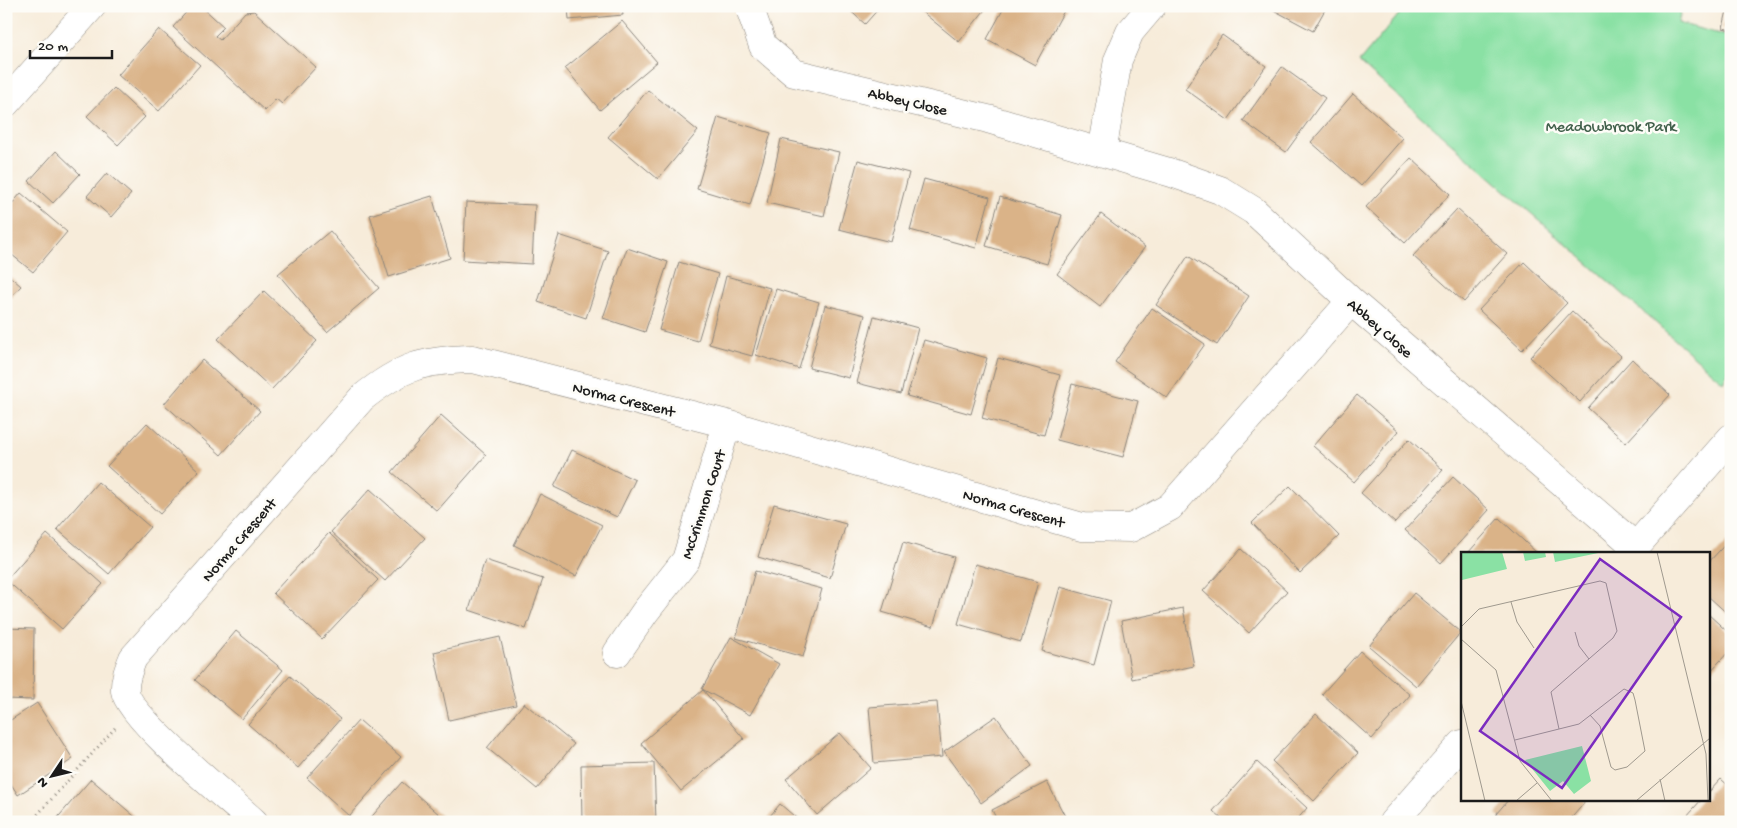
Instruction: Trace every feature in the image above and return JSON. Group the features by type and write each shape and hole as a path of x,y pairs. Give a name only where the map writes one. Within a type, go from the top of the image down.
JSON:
{"street":[{"path":"6,103 92,6"},
{"name":"Abbey Close","path":"749,6 763,46 794,73 988,119 1102,152 1220,190 1254,211 1351,301 1632,550"},
{"path":"1102,152 1118,60 1130,32 1152,6"},
{"name":"Norma Crescent","path":"254,822 147,726 125,692 133,658 362,398 386,379 407,368 443,360 473,359 727,424 1082,527 1131,528 1170,507 1351,301"},
{"name":"McCrimmon Court","path":"617,653 645,612 686,560 727,424"},
{"path":"1632,550 1731,438"},
{"path":"1393,822 1461,745"}],"path":[{"path":"31,822 106,735 136,709"}],"green space":[{"name":"Meadowbrook Park","path":"1406,6 1682,6 1678,23 1731,37 1731,365 1723,382 1359,62"}],"building":[{"path":"192,6 201,6 224,27 215,36 220,40 245,12 254,11 316,67 282,104 276,99 265,111 173,27"},
{"path":"568,6 622,6 623,15 569,20"},
{"path":"845,6 881,6 865,24"},
{"path":"915,6 988,6 959,42"},
{"path":"1005,6 1066,7 1035,65 987,39"},
{"path":"1266,6 1327,6 1313,31"},
{"path":"1728,6 1731,6 1731,30 1723,28"},
{"path":"622,21 657,62 600,110 565,68"},
{"path":"159,29 200,65 159,111 118,75"},
{"path":"1222,35 1266,66 1228,120 1185,89"},
{"path":"1282,67 1325,98 1286,152 1243,121"},
{"path":"114,88 145,117 118,145 87,116"},
{"path":"648,90 698,131 658,179 608,137"},
{"path":"1353,94 1403,138 1361,186 1311,142"},
{"path":"718,117 771,133 750,205 697,189"},
{"path":"781,139 839,152 824,216 767,203"},
{"path":"56,151 80,174 53,203 29,181"},
{"path":"1411,158 1450,194 1405,243 1366,207"},
{"path":"858,160 909,173 891,242 839,229"},
{"path":"107,173 131,194 111,217 87,196"},
{"path":"924,179 990,197 976,248 910,230"},
{"path":"21,193 67,232 33,272 6,250 6,211"},
{"path":"432,196 450,258 389,277 370,215"},
{"path":"1000,197 1062,215 1047,264 986,246"},
{"path":"466,202 535,205 532,264 463,260"},
{"path":"1457,209 1507,254 1464,302 1413,256"},
{"path":"1101,214 1145,247 1100,307 1057,274"},
{"path":"330,231 379,288 327,332 278,274"},
{"path":"559,235 608,251 586,318 538,302"},
{"path":"627,248 668,262 645,332 603,318"},
{"path":"1188,256 1249,296 1217,345 1156,305"},
{"path":"679,262 718,274 698,341 659,330"},
{"path":"1524,262 1567,303 1522,350 1479,310"},
{"path":"6,273 21,286 6,302"},
{"path":"726,276 770,288 752,356 709,344"},
{"path":"776,289 819,302 799,369 756,355"},
{"path":"264,291 317,341 272,389 218,339"},
{"path":"825,305 865,315 849,378 809,368"},
{"path":"1152,308 1205,344 1167,398 1115,362"},
{"path":"1572,311 1621,356 1580,402 1530,357"},
{"path":"874,316 918,328 901,394 857,383"},
{"path":"924,340 987,358 971,414 907,396"},
{"path":"998,358 1060,375 1044,435 982,418"},
{"path":"1632,359 1670,395 1626,443 1588,408"},
{"path":"202,360 260,411 221,455 164,404"},
{"path":"1072,384 1138,401 1123,457 1057,440"},
{"path":"1357,395 1399,431 1354,482 1313,446"},
{"path":"441,415 486,455 437,511 392,472"},
{"path":"147,423 199,471 160,514 107,466"},
{"path":"1409,439 1443,470 1395,523 1361,493"},
{"path":"572,450 635,480 617,517 554,487"},
{"path":"1453,477 1489,510 1441,563 1405,530"},
{"path":"98,482 150,527 109,574 57,529"},
{"path":"1290,486 1339,536 1300,573 1252,523"},
{"path":"370,489 425,538 385,581 331,532"},
{"path":"540,494 602,525 576,576 514,545"},
{"path":"774,504 846,524 830,578 758,557"},
{"path":"1499,518 1536,552 1469,552"},
{"path":"329,533 378,580 322,639 273,593"},
{"path":"47,534 103,584 62,629 6,580"},
{"path":"1731,538 1731,617 1710,598 1710,561"},
{"path":"903,542 954,557 933,627 882,612"},
{"path":"1241,549 1287,591 1249,633 1203,591"},
{"path":"485,560 543,579 526,629 469,610"},
{"path":"975,564 1038,582 1021,642 958,624"},
{"path":"755,571 822,589 803,657 736,638"},
{"path":"1060,587 1111,601 1094,665 1042,651"},
{"path":"1414,593 1461,632 1416,686 1369,646"},
{"path":"1183,608 1194,666 1132,679 1121,621"},
{"path":"1710,616 1731,635 1731,649 1710,672"},
{"path":"6,628 34,629 33,700 6,699"},
{"path":"236,631 283,670 242,719 195,680"},
{"path":"500,637 516,705 449,720 434,652"},
{"path":"731,637 779,664 750,715 702,689"},
{"path":"1360,651 1410,695 1372,739 1322,694"},
{"path":"290,676 340,719 298,768 248,724"},
{"path":"703,690 744,739 681,791 641,743"},
{"path":"937,702 942,757 874,763 869,707"},
{"path":"37,703 73,759 18,795 6,776 6,723"},
{"path":"524,703 574,744 537,789 487,748"},
{"path":"1316,714 1358,753 1314,801 1272,761"},
{"path":"996,716 1032,766 981,803 944,752"},
{"path":"359,720 401,757 349,816 307,778"},
{"path":"840,733 871,768 817,815 786,779"},
{"path":"1257,762 1307,808 1295,822 1225,822 1213,811"},
{"path":"654,763 656,822 582,822 581,765"},
{"path":"91,779 141,822 54,822"},
{"path":"1721,779 1731,788 1731,822 1689,822 1685,818 1701,800 1710,800 1710,791"},
{"path":"402,782 448,822 367,822"},
{"path":"1047,782 1068,822 998,822 992,810"},
{"path":"1508,800 1586,801 1568,822 1505,822 1496,814"},
{"path":"780,804 801,822 765,822"}]}
